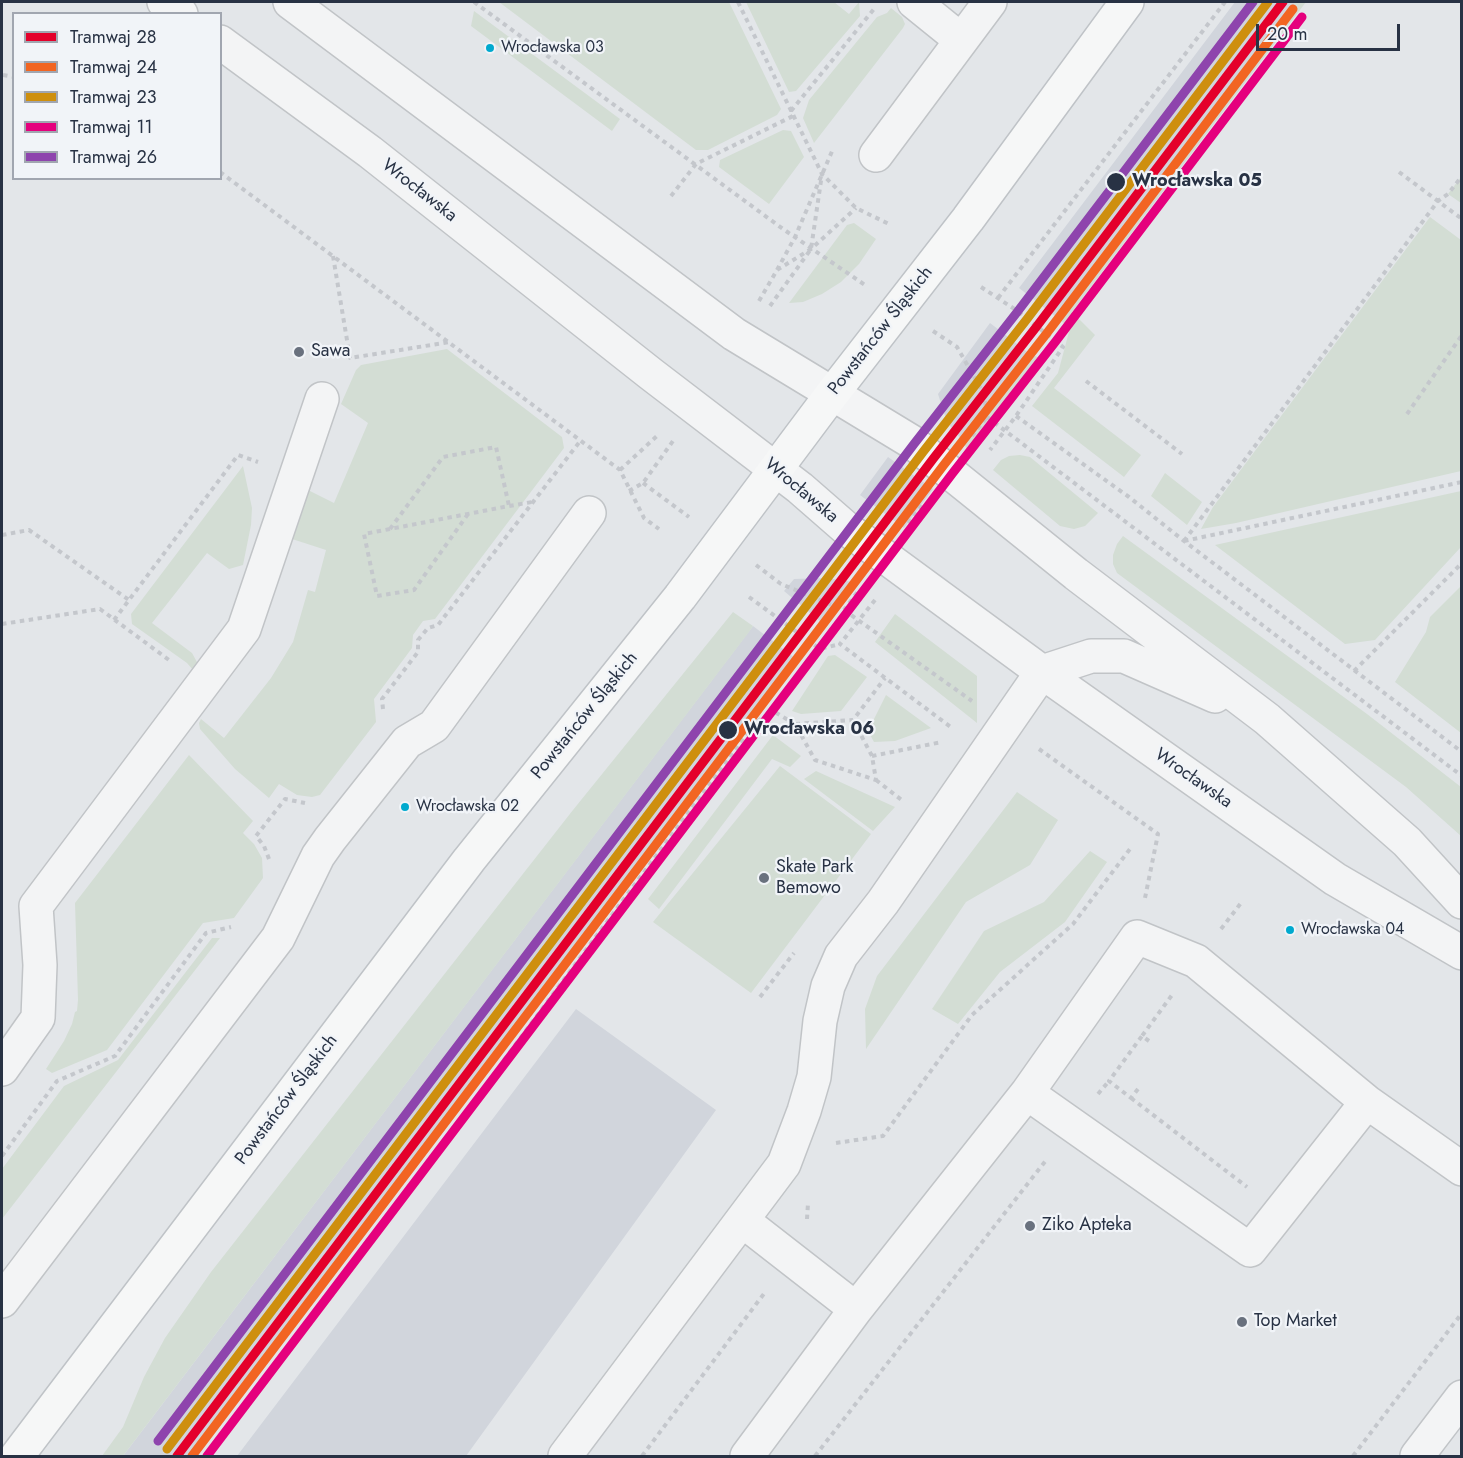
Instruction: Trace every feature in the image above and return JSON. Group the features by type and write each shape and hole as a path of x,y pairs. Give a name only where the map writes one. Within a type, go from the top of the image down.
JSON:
{"main road":[{"name":"Powstańców Śląskich","path":"17,1456 470,860 680,597 832,394 968,219 1127,2"}],"street":[{"path":"164,2 178,12"},
{"path":"290,2 734,334 912,442 1076,574 1267,719 1407,842 1461,902"},
{"path":"914,2 961,40"},
{"path":"876,155 990,2"},
{"name":"Wrocławska","path":"222,43 370,152 776,469 847,529 1042,672 1335,879 1461,953"},
{"path":"2,1069 38,1018 40,965 36,906 244,629 322,399"},
{"path":"2,1301 278,938 318,856 330,839 407,742 434,726 589,513"},
{"path":"565,1456 784,1164 814,1077 820,1021 828,986 841,956 883,902 1042,672 1091,656 1124,656 1267,719"},
{"path":"747,1456 856,1309 1027,1093 1137,937 1196,962 1367,1102 1461,1169"},
{"path":"1027,1093 1250,1250 1367,1102"},
{"path":"743,1221 856,1309"},
{"path":"1417,1456 1461,1397"}],"path":[{"path":"474,2 811,249 849,274"},
{"path":"738,2 822,174 856,208 891,225"},
{"path":"671,196 696,164 792,113 880,2"},
{"path":"998,298 1225,2"},
{"path":"1399,172 1461,219"},
{"path":"222,173 620,470 645,518 659,528"},
{"path":"759,301 795,237 822,174"},
{"path":"773,302 811,249 822,174"},
{"path":"1184,541 1438,201 1449,194 1461,176"},
{"path":"777,270 811,249 856,208"},
{"path":"333,256 350,358 450,342"},
{"path":"981,287 1063,347 1016,416 984,457"},
{"path":"1407,414 1461,335"},
{"path":"946,339 957,347 984,394 987,417 1461,776"},
{"path":"1086,381 1182,454"},
{"path":"1016,416 1129,496 1184,541 1461,752"},
{"path":"968,442 987,417"},
{"path":"620,470 658,435"},
{"path":"390,529 444,457 496,447 509,506"},
{"path":"589,513 643,483 666,451"},
{"path":"114,620 238,455 296,477"},
{"path":"1184,541 1461,482"},
{"path":"643,483 671,504"},
{"path":"468,514 414,590 377,596 364,534 509,506 533,502"},
{"path":"2,535 29,530 129,600"},
{"path":"1354,671 1461,563"},
{"path":"844,610 859,590"},
{"path":"749,597 820,649"},
{"path":"835,607 844,610 980,707"},
{"path":"2,624 100,609 202,685"},
{"path":"504,1060 755,723 773,711 820,649 840,644"},
{"path":"795,724 853,720 885,678"},
{"path":"773,711 795,724 815,760 876,780 872,756 853,720"},
{"path":"872,756 953,740"},
{"path":"1042,751 1158,834 1137,937"},
{"path":"829,1144 883,1136 972,1015 1073,924 1130,849"},
{"path":"815,1456 1142,1036"},
{"path":"1109,1080 1248,1187"},
{"path":"1131,1098 1138,1089"},
{"path":"33,1102 33,1113"},
{"path":"642,1456 791,1258"},
{"path":"1353,1456 1461,1313"}],"shaded area":[{"path":"499,2 729,2 781,109 777,115 708,150 696,150"},
{"path":"746,2 834,2 849,14 859,2 860,16 796,91 789,92"},
{"path":"1235,2 1296,2 1056,317 1019,288"},
{"path":"1296,2 1306,2 1072,312 1095,335 1054,388 1141,455 1124,477 1032,406 1058,373 1070,328 1056,317"},
{"path":"891,8 902,17 905,24 903,28 814,143 803,118 809,100 877,17 887,13"},
{"path":"474,11 620,119 612,131 471,26"},
{"path":"783,130 791,131 804,157 769,204 719,167 720,160"},
{"path":"1461,177 1461,203 1448,194"},
{"path":"1430,217 1461,240 1461,471 1201,529 1213,507"},
{"path":"854,223 876,239 859,264 841,282 822,294 803,302 789,303 847,225"},
{"path":"990,323 1030,354 966,432 964,443 947,422 938,394"},
{"path":"447,349 562,437 564,448 435,619 423,621 413,635 412,648 374,699 376,722 320,795 312,797 297,795 279,784 269,798 235,769 200,729 199,723 201,719 224,738 271,678 293,642 308,590 315,592 326,550 289,538 306,489 334,503 368,423 341,404 356,370 361,365"},
{"path":"1030,354 1040,358 968,452 964,443 966,432"},
{"path":"1009,456 1030,457 1098,513 1085,526 1074,529 1060,526 993,470 1001,460"},
{"path":"888,457 933,489 904,528 860,495"},
{"path":"243,466 252,508 243,565 229,569 207,553 152,623 192,653 198,664 193,670 187,663 132,624 131,614"},
{"path":"1165,473 1202,502 1187,525 1151,496"},
{"path":"1461,491 1461,547 1375,640 1345,644 1215,545"},
{"path":"1123,536 1367,714 1461,787 1461,836 1406,787 1117,573 1113,564 1113,555"},
{"path":"826,578 853,582 822,623 784,591 794,579"},
{"path":"1461,586 1461,733 1395,682 1426,632 1430,617"},
{"path":"733,612 753,626 749,632 123,1456 102,1456 123,1427 144,1377 165,1338 211,1272 573,810"},
{"path":"895,614 977,676 977,723 875,642"},
{"path":"753,626 795,658 492,1061 190,1456 123,1456"},
{"path":"835,655 867,677 841,711 801,714 792,711 828,656"},
{"path":"886,695 931,728 895,741 874,742 868,731"},
{"path":"773,735 801,756 790,767 772,759 659,909 648,899"},
{"path":"189,755 253,821 243,833 254,844 262,858 263,878 234,918 203,923 107,1050 52,1073 46,1069 64,1041 77,1011 75,903"},
{"name":"Skate Park Bemowo","path":"780,766 871,834 751,993 653,922"},
{"path":"816,771 895,807 873,831 804,779"},
{"path":"1017,792 1058,820 1030,865 966,902 866,1049 865,1009 877,976"},
{"path":"1090,851 1107,862 1065,922 1000,972 958,1024 932,1009 984,931 1044,902"},
{"path":"212,938 220,938 2,1219 2,1169 64,1086 118,1060"},
{"path":"576,1009 716,1110 466,1456 237,1456"}],"tram line":[{"name":"26","path":"158,1441 914,444 1253,2"},
{"name":"23","path":"167,1449 923,452 1268,2"},
{"name":"28","path":"177,1456 933,459 1283,2"},
{"name":"24","path":"192,1456 943,466 1293,9"},
{"name":"11","path":"207,1456 1302,17"}],"place":[{"name":"Wrocławska 03","path":"490,48"},
{"name":"Wrocławska 05","path":"1116,182"},
{"name":"Sawa","path":"299,352"},
{"name":"Wrocławska 06","path":"728,730"},
{"name":"Wrocławska 02","path":"405,807"},
{"name":"Skate Park Bemowo","path":"764,878"},
{"name":"Wrocławska 04","path":"1290,930"},
{"name":"Ziko Apteka","path":"1030,1226"},
{"name":"Top Market","path":"1242,1322"}]}
